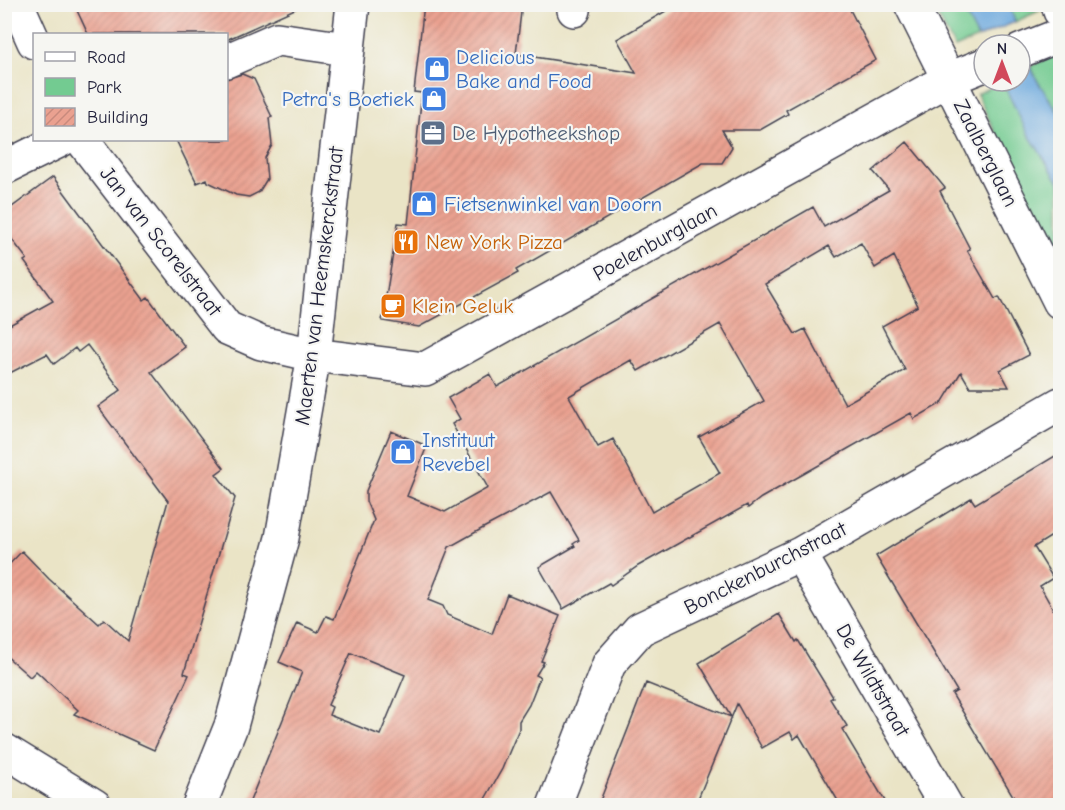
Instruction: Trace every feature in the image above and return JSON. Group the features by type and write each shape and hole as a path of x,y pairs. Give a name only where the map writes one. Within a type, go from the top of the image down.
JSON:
{"street":[{"path":"17,4 33,40"},
{"name":"Maerten van Heemskerckstraat","path":"199,806 231,726 282,538 314,355 346,49 353,4"},
{"name":"Zaalberglaan","path":"911,4 1060,302"},
{"path":"1058,4 1060,11"},
{"path":"1032,46 1060,35"},
{"path":"228,60 277,39 346,49"},
{"name":"Poelenburglaan","path":"314,355 425,369 949,79 972,70"},
{"path":"4,168 59,141"},
{"name":"Jan van Scorelstraat","path":"83,141 227,328 261,343 314,355"},
{"name":"Bonckenburchstraat","path":"554,806 609,664 640,629 800,554 1060,404"},
{"name":"De Wildtstraat","path":"800,554 946,806"},
{"path":"4,750 95,806"}],"green space":[{"path":"932,5 961,5 975,33 972,33 972,41 955,48"},
{"path":"1009,5 1039,5 1041,10 1015,22"},
{"path":"1060,51 1060,115 1038,82 1032,65"},
{"path":"1008,93 1027,132 1060,184 1060,261 1020,185 977,94"}],"water":[{"path":"961,5 1009,5 1015,22 990,33 975,33"},
{"path":"1032,70 1060,115 1060,184 1027,132 1008,93 1032,93"}],"building":[{"path":"74,4 306,4 228,39 228,33 88,33"},
{"path":"424,4 522,4 516,54 636,73 617,39 678,4 847,4 876,60 786,110 788,114 760,130 722,130 732,147 722,163 703,163 516,270 518,273 419,327 382,321 398,223 408,224 422,93 414,92"},
{"path":"242,74 254,79 272,117 269,118 272,145 265,158 267,179 259,192 249,197 236,195 208,182 207,179 197,183 176,141 228,141 228,78"},
{"path":"907,142 945,188 940,191 970,249 967,250 995,299 999,297 1029,355 1000,370 1009,387 970,387 961,372 942,403 914,419 911,413 761,498 748,508 747,505 638,566 611,585 609,583 563,609 539,567 575,546 573,544 579,540 551,492 485,527 449,547 428,600 443,606 447,615 492,634 507,594 560,616 541,661 544,662 536,675 540,677 529,705 519,721 519,729 502,769 481,806 248,806 302,672 279,662 297,623 318,632 326,616 334,619 374,520 366,501 366,491 391,431 427,446 407,496 445,512 488,488 452,424 460,419 448,398 490,374 497,387 813,207 824,227 889,190 873,171","holes":["861,243 875,268 894,256 918,306 882,326 905,370 845,404 805,329 795,334 765,284 829,246 836,257","720,324 764,401 699,437 720,473 652,512 613,439 598,447 569,396 631,360 638,371","351,653 405,675 380,735 329,715 332,707 328,705"]},
{"path":"53,177 144,300 148,297 185,347 151,372 224,468 216,474 235,498 184,673 189,675 154,750 74,714 78,710 36,671 30,677 4,654 4,570 22,551 99,624 104,619 128,641 168,501 98,407 121,390 87,345 78,352 75,348 54,364 47,354 4,376 4,328 53,301 24,261 27,259 4,229 4,213"},
{"path":"1060,453 1060,531 1034,547 1053,578 1040,586 1060,622 1060,806 1019,806 952,694 957,691 876,556 971,498 975,504"},
{"path":"779,614 833,697 830,699 847,726 842,729 888,806 841,806 799,735 794,739 790,732 762,748 737,704 695,806 598,806 646,683 731,717 699,663"}],"place":[{"name":"Delicious Bake and Food","path":"437,69"},
{"name":"Petra's Boetiek","path":"434,99"},
{"name":"De Hypotheekshop","path":"433,133"},
{"name":"Fietsenwinkel van Doorn","path":"424,204"},
{"name":"New York Pizza","path":"406,242"},
{"name":"Klein Geluk","path":"393,306"},
{"name":"Instituut Revebel","path":"403,452"}]}
